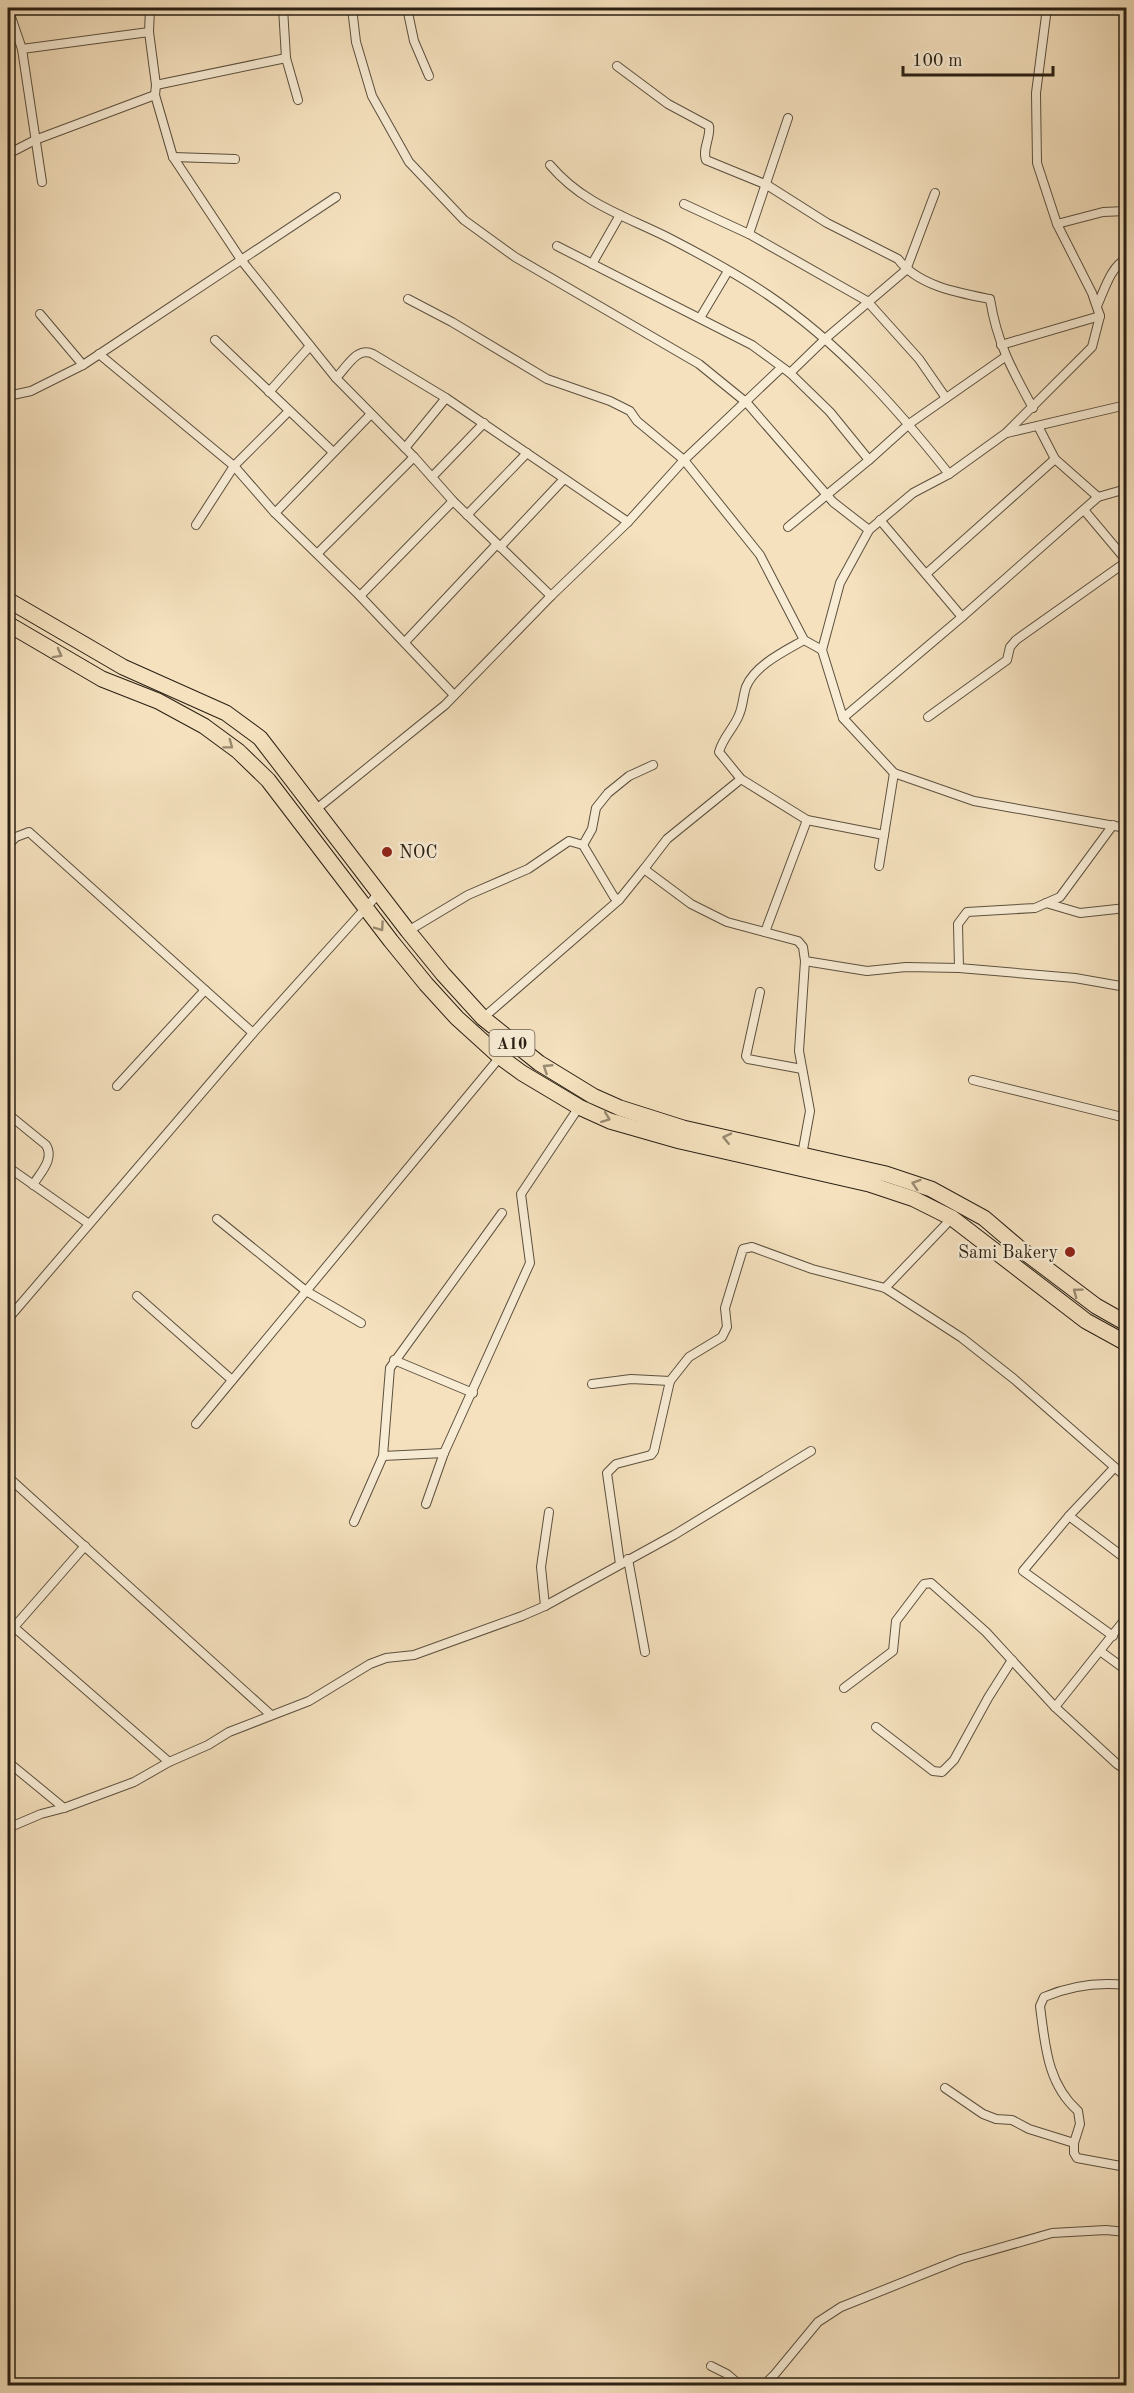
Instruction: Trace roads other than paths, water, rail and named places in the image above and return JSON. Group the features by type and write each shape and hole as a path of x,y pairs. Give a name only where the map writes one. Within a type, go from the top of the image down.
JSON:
{"highway":[{"name":"A10","path":"8,600 123,667 226,713 260,738 408,931 483,1018 539,1063 593,1096 681,1135 869,1184 914,1199 952,1218 1086,1321 1126,1343"},
{"name":"A10","path":"8,624 102,679 158,701 204,726 238,752 267,780 391,941 457,1018 500,1057 579,1107 610,1121 802,1155 886,1174 931,1189 984,1218 1018,1248 1096,1306 1126,1323"}],"street":[{"path":"8,8 22,49 42,182"},
{"path":"150,8 149,32 156,85 155,95 173,158 243,261 336,378 414,457 453,501 550,596"},
{"path":"282,8 286,58 298,100"},
{"path":"352,8 356,42 372,96 409,162 464,220 515,256 699,364 747,402 827,494 869,530"},
{"path":"407,8 414,41 429,76"},
{"path":"1047,8 1036,93 1037,163 1057,224 1092,293 1100,316 1092,348 1006,433 949,474 913,493 869,530 840,583 822,650 843,718 894,773 974,801 1126,828"},
{"path":"22,49 149,32"},
{"path":"156,85 286,58"},
{"path":"617,66 668,104 709,126 710,133 704,155 706,160 767,185 827,223 898,259 906,270 951,291 990,299 994,322 1005,357 1033,408"},
{"path":"8,154 35,140 155,95"},
{"path":"749,234 788,118"},
{"path":"173,158 235,159"},
{"path":"550,165 564,182 594,204 670,238 728,271 768,295 825,339 852,363 909,424 949,474"},
{"path":"790,373 867,301 906,270 935,193"},
{"path":"8,396 31,391 82,365 243,261 336,197"},
{"path":"684,204 749,234 867,301 919,359 946,398"},
{"path":"1057,224 1103,212 1126,211"},
{"path":"592,264 620,215"},
{"path":"557,246 752,345 790,373 830,412 869,460"},
{"path":"1097,306 1115,269 1126,259"},
{"path":"700,318 728,271"},
{"path":"408,299 452,322 547,379 610,401 630,411 638,421 684,460 760,555 804,640 822,650"},
{"path":"40,314 82,365"},
{"path":"1001,345 1100,316"},
{"path":"215,340 333,452"},
{"path":"269,392 310,345"},
{"path":"336,378 360,352 366,351 446,398 628,522"},
{"path":"99,354 234,466 275,513 318,553 454,695"},
{"path":"788,527 909,424 1005,357"},
{"path":"314,811 425,722 454,695 550,596 628,522 684,460 781,368"},
{"path":"405,448 446,398"},
{"path":"1006,433 1126,405"},
{"path":"196,525 234,466 289,411"},
{"path":"275,513 371,414"},
{"path":"432,477 484,423"},
{"path":"1038,426 1055,459 1098,497"},
{"path":"467,515 527,453"},
{"path":"318,553 414,457"},
{"path":"926,574 1055,459"},
{"path":"405,642 564,478"},
{"path":"843,718 963,617 1098,497 1126,489"},
{"path":"360,596 453,501"},
{"path":"928,717 1007,660 1010,647 1016,640 1126,561 1084,510"},
{"path":"880,520 963,617"},
{"path":"36,642 48,624"},
{"path":"804,640 772,659 752,677 746,687 740,715 721,742 719,752 741,779 807,819 884,835"},
{"path":"583,845 592,829 596,808 608,793 629,776 653,765"},
{"path":"879,866 894,773"},
{"path":"483,1018 619,900 667,839 741,779"},
{"path":"765,932 807,819"},
{"path":"959,968 958,924 967,912 1035,908 1060,897 1113,825"},
{"path":"8,845 16,837 29,832 253,1033"},
{"path":"408,931 468,895 528,868 568,841 583,845 614,897 619,900"},
{"path":"644,868 691,904 727,922 798,941 803,947 806,961 799,1051 810,1112 802,1155"},
{"path":"8,1319 253,1033 380,892"},
{"path":"1046,903 1080,913 1126,908"},
{"path":"806,961 867,971 906,967 959,968 1075,978 1126,987"},
{"path":"117,1086 205,990"},
{"path":"760,992 746,1056 748,1059 802,1069"},
{"path":"196,1424 500,1057"},
{"path":"973,1080 1126,1118"},
{"path":"426,1504 444,1453 530,1263 521,1194 579,1107"},
{"path":"8,1114 50,1150 50,1158 33,1185"},
{"path":"8,1167 89,1224"},
{"path":"354,1521 383,1456 388,1375 394,1360 501,1213"},
{"path":"885,1288 952,1218"},
{"path":"217,1219 306,1291 361,1323"},
{"path":"645,1652 607,1473 616,1464 651,1455 654,1451 670,1381 689,1357 722,1337 727,1327 725,1308 743,1249 752,1248 812,1269 885,1288 971,1345 1126,1476"},
{"path":"137,1296 232,1380"},
{"path":"394,1360 473,1393"},
{"path":"592,1384 631,1379 670,1381"},
{"path":"8,1828 41,1814 64,1808 134,1782 169,1762 271,1715 309,1701 370,1664 386,1658 414,1655 545,1606 674,1535 811,1451"},
{"path":"383,1456 444,1453"},
{"path":"1113,1636 1024,1573 1025,1567 1114,1468"},
{"path":"8,1477 271,1715"},
{"path":"545,1606 541,1567 549,1512"},
{"path":"1069,1516 1126,1559"},
{"path":"85,1546 9,1628 169,1762"},
{"path":"844,1688 893,1651 896,1621 924,1584 931,1583 986,1632 1055,1707 1126,1770"},
{"path":"1055,1707 1126,1618"},
{"path":"1100,1651 1126,1670"},
{"path":"876,1727 933,1771 942,1772 954,1760 1012,1660"},
{"path":"8,1762 64,1808"},
{"path":"1126,1985 1085,1985 1063,1989 1044,1997 1040,2006 1048,2064 1066,2100 1078,2110 1080,2124 1074,2144 1074,2153 1077,2158 1126,2168"},
{"path":"945,2088 996,2119 1012,2120 1029,2129 1074,2144"},
{"path":"763,2385 775,2374 818,2322 841,2307 872,2293 960,2259 1052,2233 1106,2230 1126,2232"},
{"path":"711,2366 727,2374 741,2385"}],"place":[{"name":"NOC","path":"387,852"},
{"name":"Sami Bakery","path":"1070,1252"}]}
